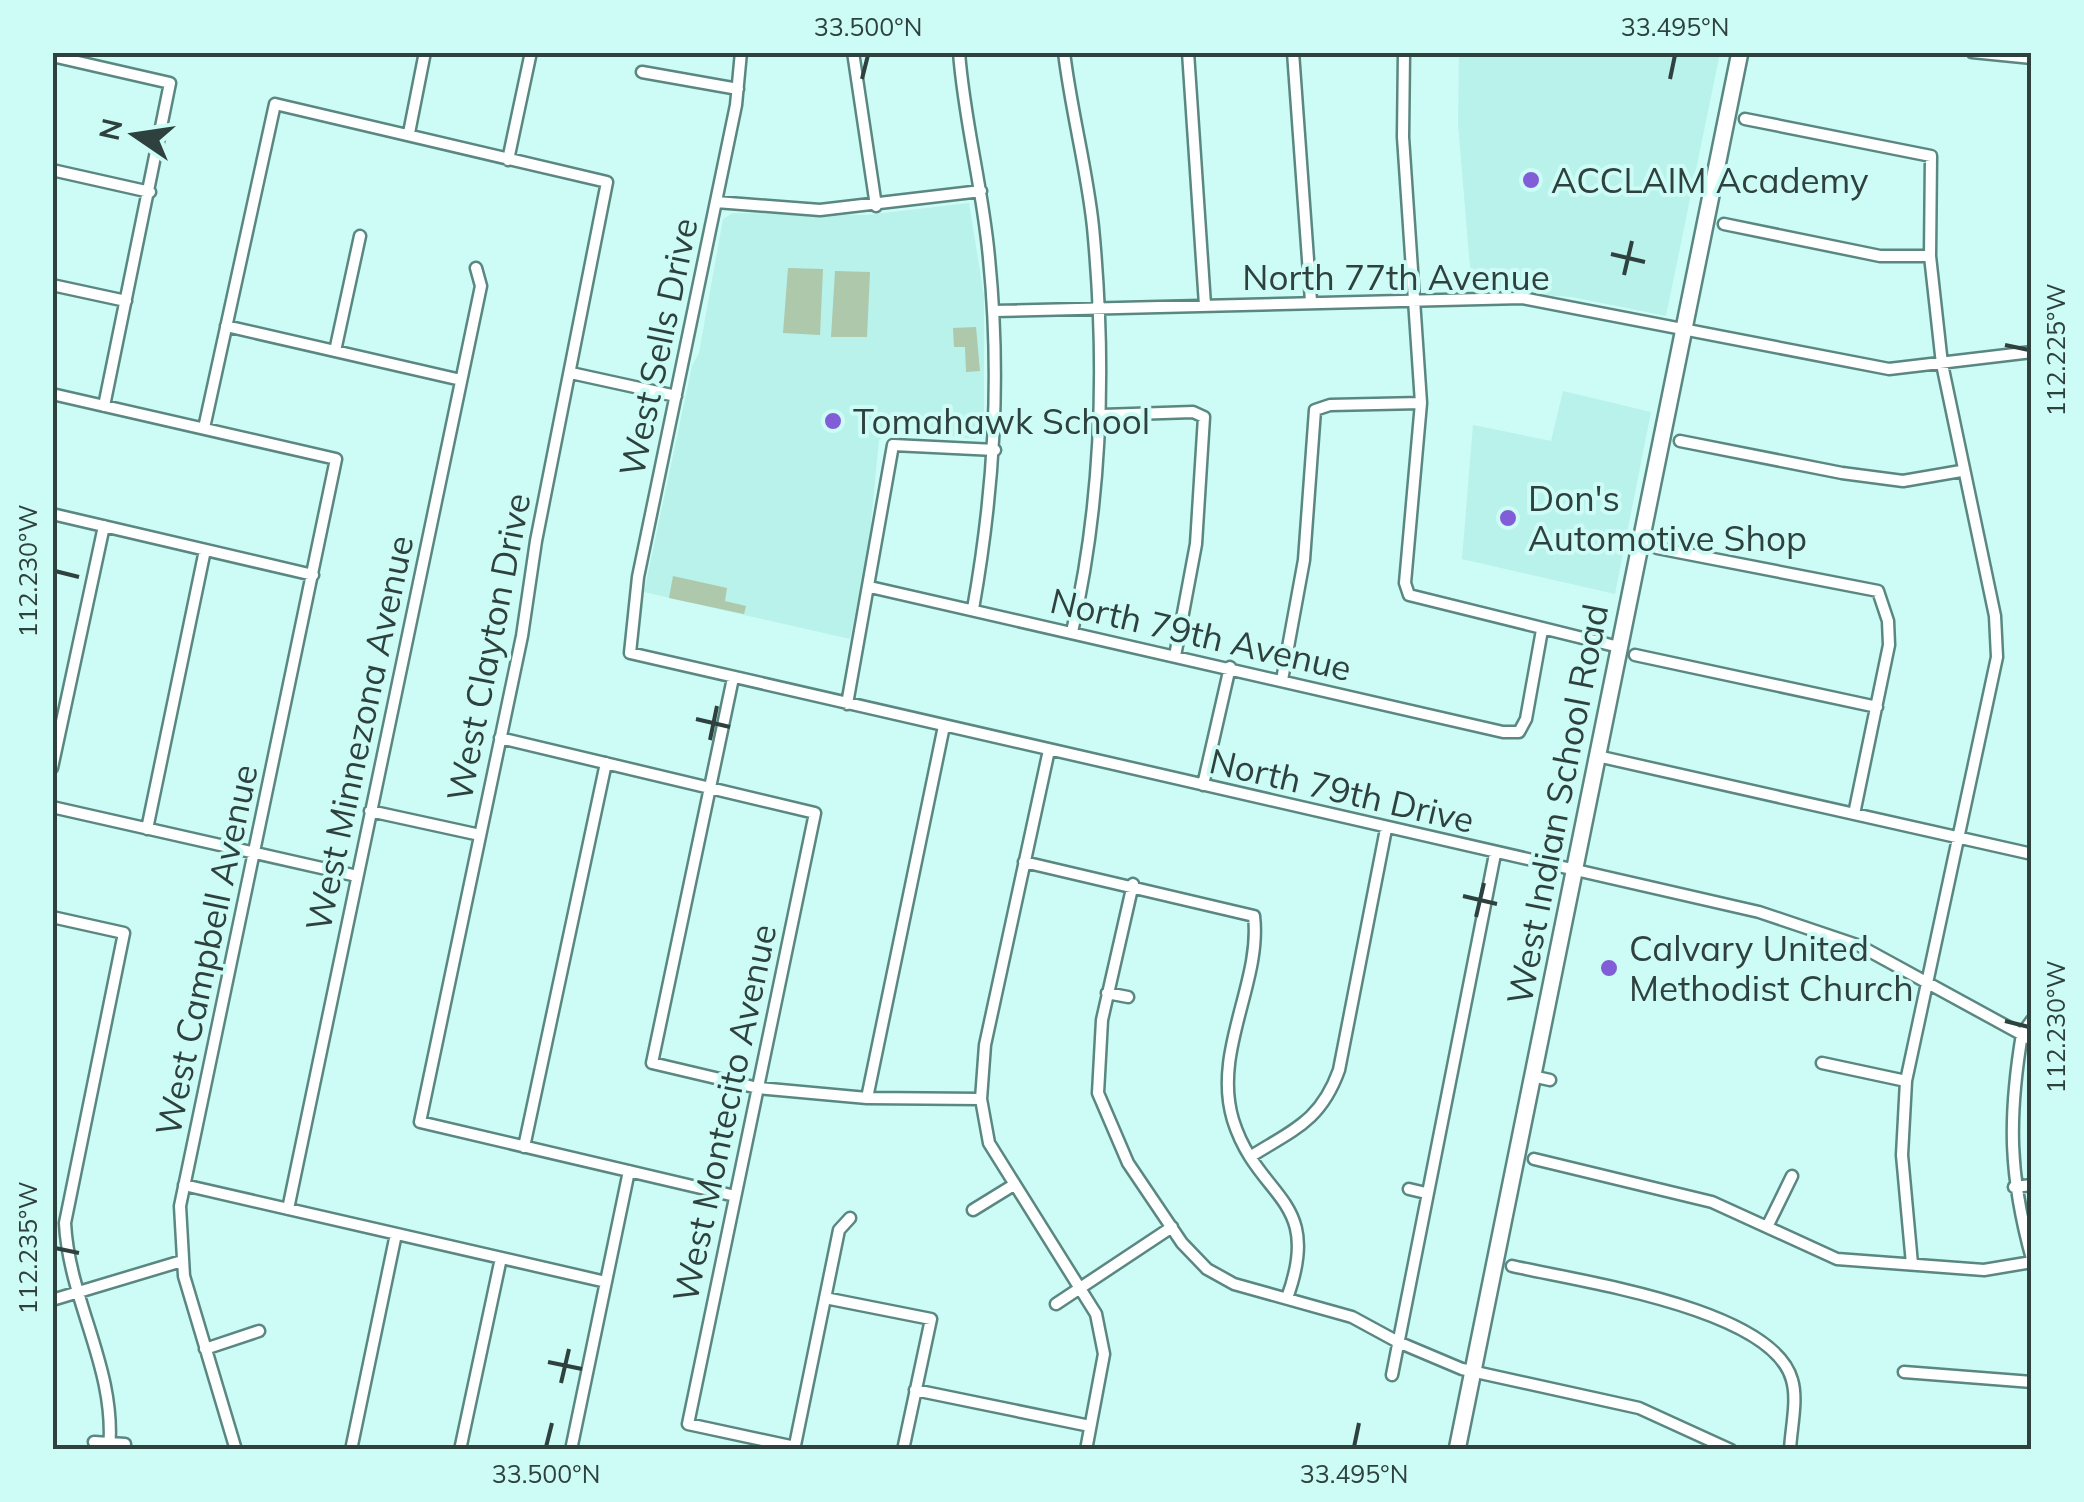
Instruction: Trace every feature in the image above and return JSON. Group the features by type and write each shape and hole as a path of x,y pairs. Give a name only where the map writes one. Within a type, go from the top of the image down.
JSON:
{"main road":[{"name":"West Indian School Road","path":"1457,1450 1740,52"}],"street":[{"path":"409,133 425,52"},
{"path":"52,394 204,428 275,104 409,133 508,160 531,52"},
{"name":"West Sells Drive","path":"630,653 638,577 716,202 742,52"},
{"path":"854,52 876,206"},
{"path":"959,52 981,190 998,387 995,450 973,609"},
{"path":"1064,52 1093,224 1102,415 1092,532 1072,632"},
{"path":"1188,52 1206,305"},
{"path":"1294,52 1312,302"},
{"path":"1404,52 1403,137 1421,403 1406,584 1410,596 1619,648"},
{"path":"1972,52 2032,58"},
{"path":"52,56 170,83 104,406"},
{"path":"642,72 738,89"},
{"path":"1746,119 1931,156 1930,256 1942,364 1961,470 1995,616 1997,657 1906,1081 1902,1144 1912,1264"},
{"name":"West Clayton Drive","path":"508,160 608,182 500,738 420,1122 524,1146"},
{"path":"52,170 150,192"},
{"path":"716,202 820,210 981,190"},
{"path":"1724,224 1880,256 1930,256"},
{"path":"335,351 360,236"},
{"name":"West Minnezona Avenue","path":"288,1209 481,286 476,268"},
{"path":"52,284 126,302"},
{"name":"North 77th Avenue","path":"994,311 1534,300 1889,369 2032,352"},
{"path":"226,326 460,380"},
{"path":"571,374 676,396"},
{"path":"1282,680 1304,560 1315,410 1330,404 1421,403"},
{"path":"1102,415 1193,412 1204,417 1196,544 1175,656"},
{"name":"West Campbell Avenue","path":"204,428 336,459 184,1185 179,1228 182,1261 236,1450"},
{"path":"1680,440 1842,474 1902,480 1961,470"},
{"path":"846,704 893,445 995,450"},
{"path":"52,514 313,575"},
{"path":"52,768 104,526"},
{"path":"1657,548 1878,591 1888,621 1889,645 1854,814"},
{"path":"147,829 206,550"},
{"name":"North 79th Avenue","path":"870,587 1503,732 1519,732 1526,719 1542,630"},
{"name":"North 79th Drive","path":"630,653 1780,918 1860,946 2027,1037"},
{"path":"1636,654 1878,707"},
{"path":"1203,785 1230,667"},
{"path":"733,678 652,1063 758,1088 866,1098 981,1100"},
{"path":"866,1098 944,726"},
{"path":"500,738 710,786"},
{"path":"1048,750 985,1045 981,1100 989,1143 1012,1186 1082,1287 1096,1314 1104,1354 1086,1450"},
{"path":"1598,756 2032,854"},
{"path":"606,763 524,1146 735,1196"},
{"name":"West Montecito Avenue","path":"710,786 815,813 688,1424 794,1448"},
{"path":"52,807 357,876"},
{"path":"370,811 480,835"},
{"path":"1252,1155 1312,1119 1328,1099 1338,1070 1386,830"},
{"path":"1392,1374 1496,854"},
{"path":"1024,862 1133,884 1254,916 1227,1086 1234,1122 1296,1217 1299,1267 1288,1298"},
{"path":"1133,884 1107,993 1097,1064 1098,1093 1128,1163 1207,1269 1234,1284 1352,1316 1398,1342 1472,1372 1639,1408 1731,1450"},
{"path":"52,917 124,933 65,1223 66,1254 108,1384 110,1446"},
{"path":"1107,993 1128,997"},
{"path":"1534,1159 1683,1193 1768,1225 1838,1259 1984,1270 2032,1260 2014,1186 2011,1111 2032,1020"},
{"path":"1822,1063 1906,1081"},
{"path":"1532,1076 1550,1080"},
{"path":"571,1450 630,1171"},
{"path":"1768,1225 1792,1176"},
{"path":"184,1185 606,1282"},
{"path":"2014,1186 2032,1185"},
{"path":"973,1210 1012,1186"},
{"path":"1410,1190 1426,1193"},
{"path":"794,1448 839,1230 850,1218"},
{"path":"1056,1304 1172,1226"},
{"path":"350,1450 396,1234"},
{"path":"460,1450 501,1258"},
{"path":"52,1300 182,1261"},
{"path":"1512,1266 1678,1305 1757,1338 1778,1355 1792,1380 1790,1450"},
{"path":"825,1298 930,1319 903,1450"},
{"path":"205,1350 259,1330"},
{"path":"1904,1372 2032,1382"},
{"path":"915,1390 1090,1426"},
{"path":"94,1442 125,1444"}],"shaded area":[{"path":"1459,53 1720,53 1666,316 1572,297 1472,291 1458,124"},
{"name":"Tomahawk School","path":"969,203 984,296 984,435 974,439 898,429 879,440 869,543 850,639 644,592 692,366 699,353 723,219 733,213 866,215"},
{"path":"1563,391 1651,412 1615,594 1462,559 1473,425 1551,441"}],"green space":[{"path":"788,268 823,269 820,335 783,333"},
{"path":"835,271 870,272 867,337 831,337"},
{"path":"976,327 980,371 966,372 965,347 954,347 953,328"},
{"path":"673,576 727,588 725,601 746,606 744,614 669,598"}],"place":[{"name":"ACCLAIM Academy","path":"1531,180"},
{"name":"Tomahawk School","path":"833,421"},
{"name":"Don's Automotive Shop","path":"1508,518"},
{"name":"Calvary United Methodist Church","path":"1609,968"}]}
